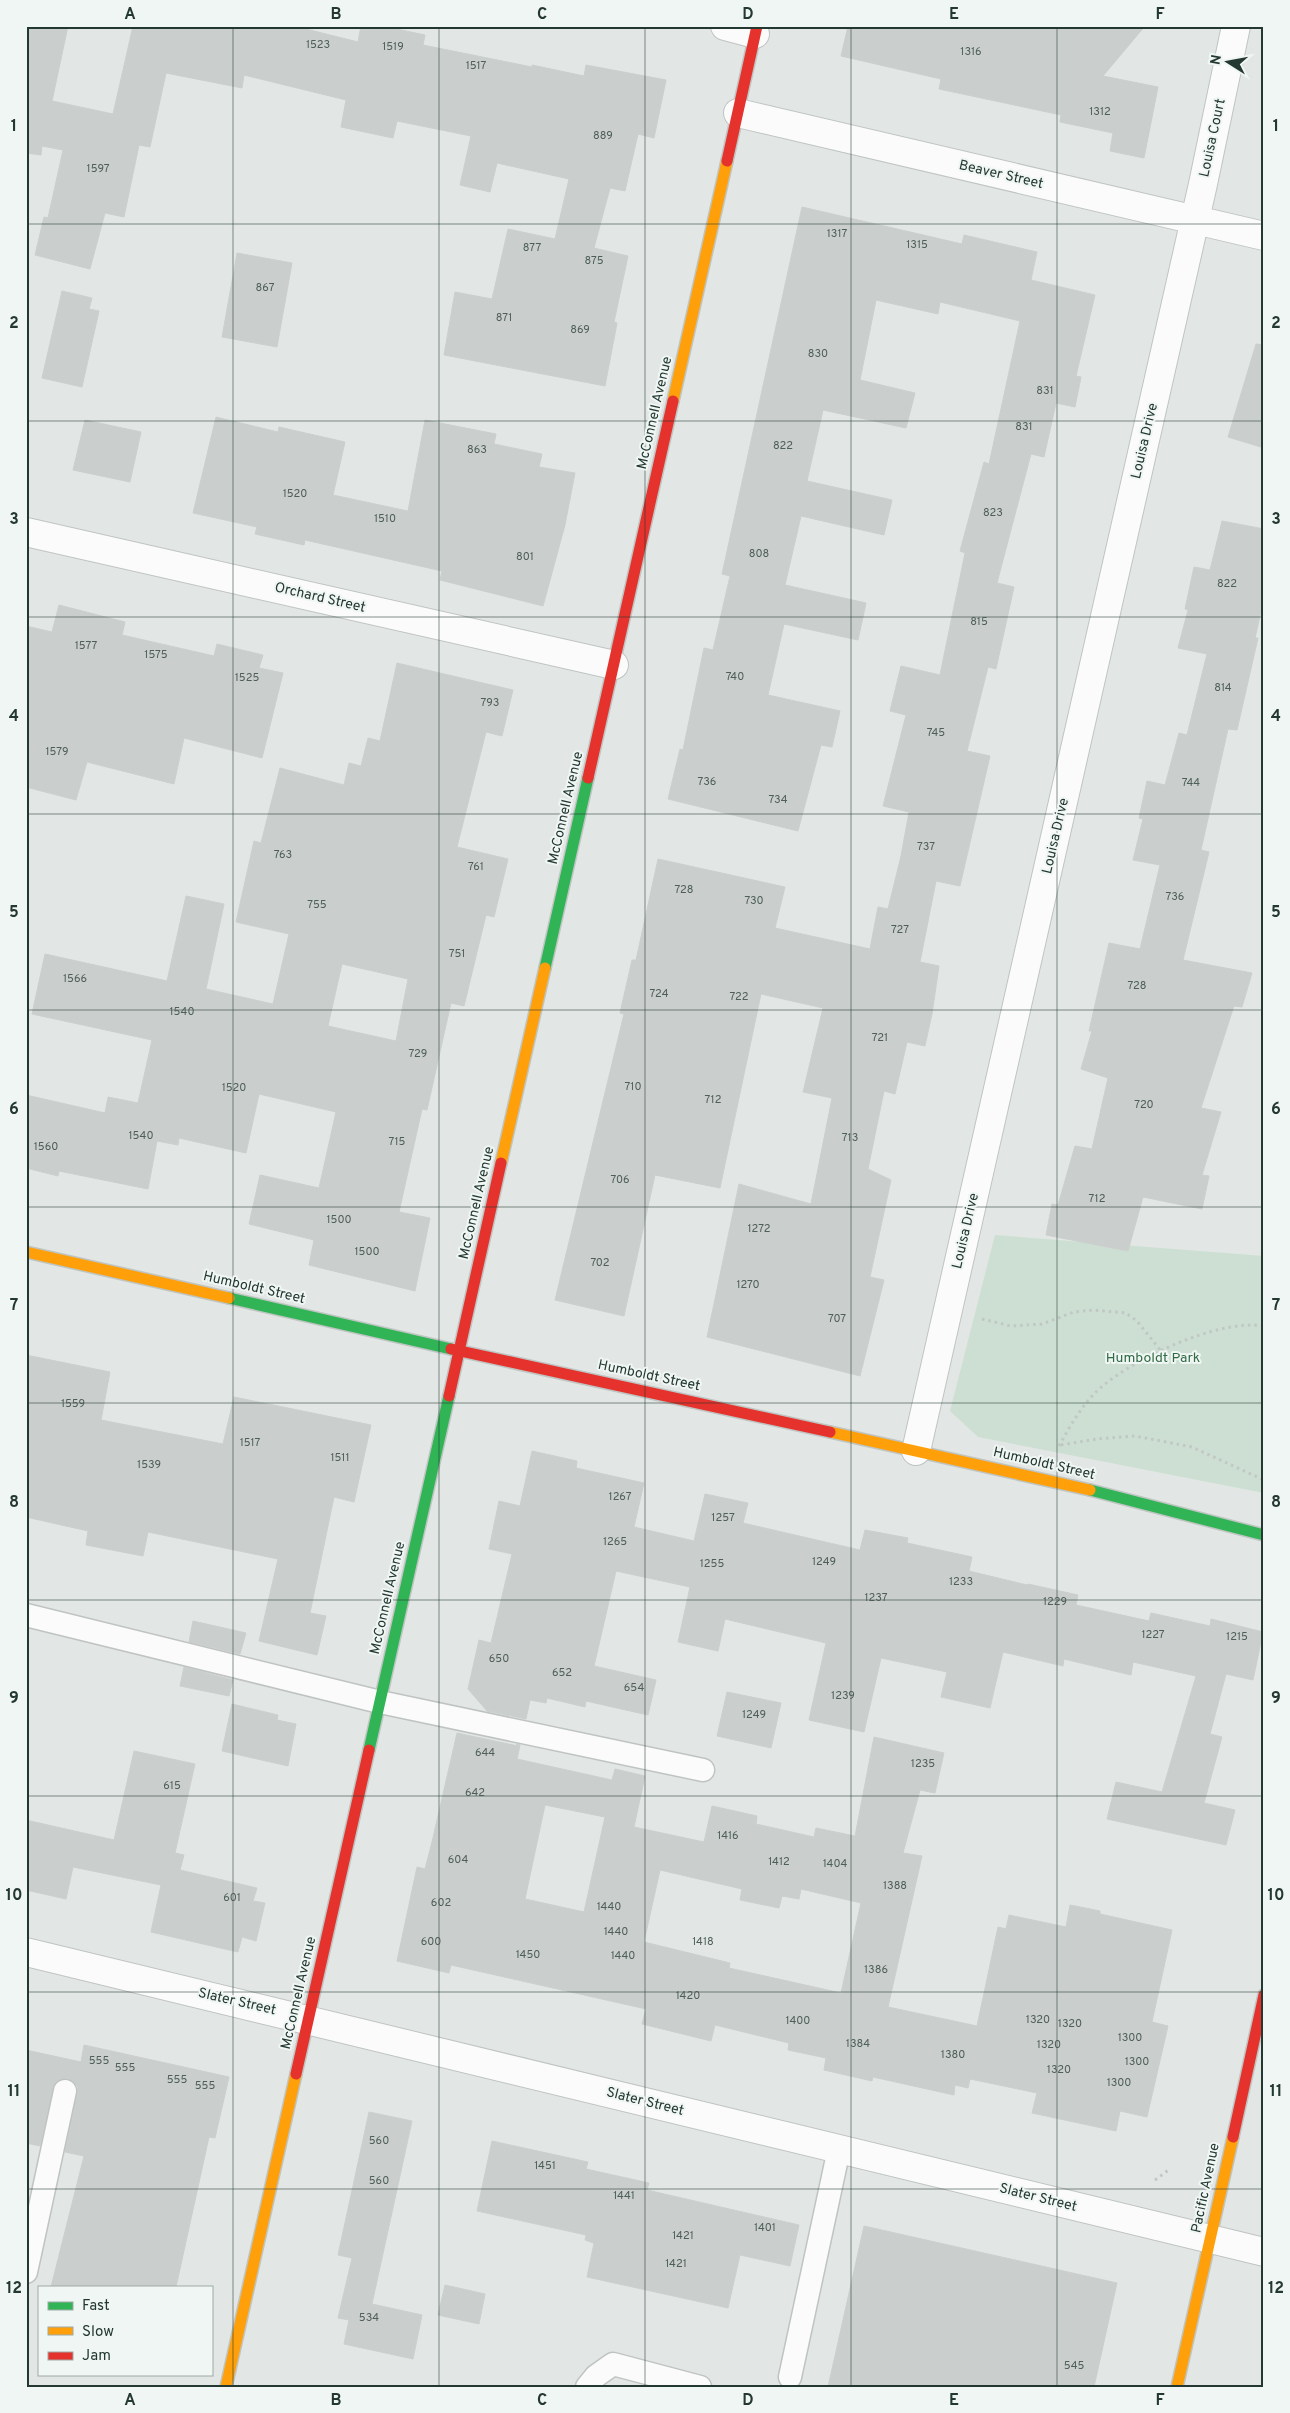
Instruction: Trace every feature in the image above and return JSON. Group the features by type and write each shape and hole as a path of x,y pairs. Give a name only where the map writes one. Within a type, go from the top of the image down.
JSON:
{"street":[{"path":"725,26 756,30"},
{"name":"Louisa Court","path":"1194,220 1236,26"},
{"name":"McConnell Avenue","path":"226,2387 756,30"},
{"name":"Beaver Street","path":"738,113 1264,236"},
{"name":"Louisa Drive","path":"916,1451 1194,220"},
{"name":"Orchard Street","path":"26,532 614,665"},
{"name":"Humboldt Street","path":"26,1252 459,1351 1043,1478 1264,1535"},
{"name":"Slater Street","path":"26,1952 1210,2241 1264,2252"},
{"name":"Pacific Avenue","path":"1177,2387 1264,1995"}],"lane":[{"path":"26,1615 380,1702 703,1770"},
{"path":"26,2272 65,2091"},
{"path":"790,2377 839,2149"},
{"path":"587,2387 596,2376 613,2364 700,2387"}],"path":[{"path":"948,1311 1011,1326 1042,1324 1074,1312 1093,1310 1126,1314 1137,1321 1161,1351"},
{"path":"1043,1478 1073,1421 1094,1394 1128,1366 1212,1330 1264,1326"},
{"path":"1060,1446 1097,1439 1135,1436 1192,1447 1264,1480"},
{"path":"1155,2180 1170,2170"}],"green space":[{"name":"Humboldt Park","path":"995,1235 1264,1256 1264,1493 978,1437 950,1411"}],"building":[{"path":"26,26 68,26 52,101 113,114 133,26 294,26 358,42 361,26 382,26 425,35 423,45 532,67 532,65 584,76 586,65 666,80 654,138 638,134 625,191 610,188 594,248 628,256 614,322 617,323 605,386 444,355 455,292 492,299 508,229 555,239 569,179 497,163 490,192 460,185 471,136 397,121 393,138 341,127 346,100 244,75 242,88 166,73 150,147 139,145 124,217 105,213 90,269 35,255 44,217 48,218 63,150 42,146 41,155 26,153"},
{"path":"848,26 1145,26 1103,76 1158,87 1144,158 1110,151 1113,133 1060,122 1061,115 939,89 941,79 841,56"},
{"path":"802,207 962,244 964,235 1037,252 1031,280 1095,295 1076,376 1081,377 1075,407 1056,403 1044,457 1031,454 997,583 1014,587 996,669 988,667 967,751 990,756 960,886 936,881 920,962 939,966 925,1046 907,1042 895,1094 884,1091 868,1169 891,1180 870,1277 884,1280 860,1376 707,1337 739,1184 811,1204 832,1098 803,1092 823,1008 761,994 720,1188 655,1175 624,1316 555,1300 624,1014 620,1013 632,960 636,960 658,859 785,887 775,928 870,949 878,907 888,909 901,856 909,812 883,806 906,715 890,711 901,666 940,675 965,553 960,551 984,462 989,464 1020,321 940,302 938,314 876,300 860,380 915,393 906,428 823,410 807,481 892,500 884,535 801,516 785,585 866,603 858,640 784,624 768,695 840,711 832,747 821,745 798,831 668,799 680,749 683,750 704,648 713,650 730,576 722,574"},
{"path":"237,253 292,263 277,347 222,337"},
{"path":"62,291 92,298 89,309 99,311 82,387 42,378"},
{"path":"1256,344 1264,345 1264,448 1228,437"},
{"path":"216,417 278,432 279,427 345,442 333,495 408,511 425,420 496,434 494,444 542,454 539,467 575,473 565,525 543,606 440,580 442,571 305,540 304,545 255,534 257,527 193,513"},
{"path":"85,420 141,432 130,482 73,470"},
{"path":"1222,521 1264,529 1264,598 1255,638 1258,638 1237,730 1228,729 1201,850 1209,852 1183,960 1252,973 1242,1007 1234,1006 1201,1108 1221,1112 1202,1175 1209,1176 1202,1209 1143,1197 1128,1251 1046,1235 1052,1204 1058,1205 1075,1146 1092,1149 1108,1078 1081,1069 1092,1031 1089,1031 1109,943 1140,949 1160,865 1133,860 1143,819 1139,818 1147,781 1165,785 1179,733 1187,735 1207,654 1178,648 1188,610 1185,609 1194,567 1210,570"},
{"path":"59,605 125,622 122,635 214,656 217,644 263,655 259,668 283,673 262,758 184,738 174,784 87,762 76,800 26,787 26,626 52,632"},
{"path":"397,663 513,690 502,736 486,732 457,847 508,859 494,917 486,915 464,1006 451,1003 427,1110 422,1109 399,1212 430,1218 415,1291 309,1265 314,1240 249,1224 260,1175 319,1188 336,1112 259,1094 246,1153 179,1138 178,1145 157,1141 148,1189 59,1171 58,1176 26,1168 26,1095 105,1113 108,1097 138,1103 152,1040 32,1014 45,954 167,981 186,896 224,904 206,989 273,1004 289,934 236,922 254,841 261,843 280,768 344,785 349,763 361,766 368,738 380,741","holes":["342,964 408,979 396,1041 328,1026"]},
{"path":"26,1355 110,1372 101,1420 223,1444 234,1397 371,1425 354,1502 334,1497 310,1613 326,1616 317,1655 259,1641 278,1559 148,1532 143,1556 86,1545 88,1531 26,1517"},
{"path":"532,1451 577,1461 576,1468 644,1483 634,1527 694,1541 705,1494 748,1503 743,1523 860,1550 865,1530 908,1538 907,1543 972,1557 969,1571 1078,1595 1076,1605 1149,1621 1151,1613 1210,1626 1211,1619 1263,1632 1253,1680 1226,1674 1210,1734 1222,1737 1204,1803 1235,1810 1226,1845 1107,1819 1116,1782 1162,1792 1196,1676 1133,1662 1131,1675 1064,1659 1063,1666 1003,1652 990,1708 941,1697 947,1672 881,1658 864,1732 809,1720 826,1643 725,1619 718,1651 678,1642 690,1587 616,1571 594,1666 656,1680 648,1715 586,1701 585,1707 547,1698 546,1703 530,1700 526,1719 487,1711 468,1689 479,1640 491,1643 512,1554 489,1549 499,1501 520,1506"},
{"path":"193,1621 246,1633 240,1654 189,1642"},
{"path":"184,1667 233,1680 229,1696 180,1686"},
{"path":"727,1692 781,1703 771,1748 717,1736"},
{"path":"232,1704 278,1715 277,1720 296,1724 288,1766 222,1751"},
{"path":"457,1733 520,1745 517,1759 612,1780 615,1769 645,1776 634,1827 704,1842 712,1806 757,1816 756,1824 814,1837 816,1828 855,1836 874,1737 944,1753 935,1793 920,1790 903,1853 922,1856 888,2007 977,2026 998,1927 1006,1929 1009,1915 1066,1927 1070,1905 1100,1911 1100,1914 1172,1930 1152,2022 1168,2026 1147,2117 1120,2111 1116,2131 1032,2113 1037,2093 970,2079 968,2088 955,2085 954,2095 873,2077 872,2081 824,2070 826,2058 788,2050 789,2043 715,2025 711,2041 642,2024 646,2009 451,1965 449,1973 397,1961 417,1867 425,1869","holes":["545,1805 605,1817 584,1912 525,1899","660,1870 742,1889 740,1900 779,1908 782,1896 799,1899 801,1889 861,1903 841,1993 729,1968 730,1963 644,1942"]},
{"path":"134,1751 195,1764 175,1853 184,1855 180,1870 257,1888 253,1901 265,1903 256,1941 242,1937 238,1952 151,1932 161,1885 73,1867 66,1899 26,1890 26,1820 114,1840"},
{"path":"84,2045 229,2077 215,2138 209,2137 176,2286 51,2286 84,2156 65,2152 78,2087 67,2078 55,2083 40,2146 26,2143 26,2050 81,2062"},
{"path":"369,2112 412,2121 372,2304 422,2315 413,2359 344,2344 349,2320 338,2318 352,2258 338,2255"},
{"path":"492,2141 588,2162 586,2169 649,2183 647,2190 799,2225 790,2266 740,2255 728,2308 587,2277 594,2243 585,2240 586,2235 477,2211"},
{"path":"864,2226 1117,2283 1094,2387 828,2387"},
{"path":"445,2285 485,2294 479,2324 438,2315"}],"traffic: fast":[{"path":"545,968 588,778"},
{"path":"229,1298 451,1349"},
{"path":"369,1750 449,1396"},
{"path":"1090,1490 1264,1535"}],"traffic: slow":[{"path":"673,401 727,161"},
{"path":"501,1163 545,968"},
{"path":"26,1252 229,1298"},
{"path":"830,1432 1090,1490"},
{"path":"226,2387 296,2074"},
{"path":"1177,2387 1233,2137"}],"traffic: jam":[{"path":"727,161 757,26"},
{"path":"588,778 673,401"},
{"path":"449,1396 501,1163"},
{"path":"451,1349 830,1432"},
{"path":"296,2074 369,1750"},
{"path":"1233,2137 1264,1995"}]}
